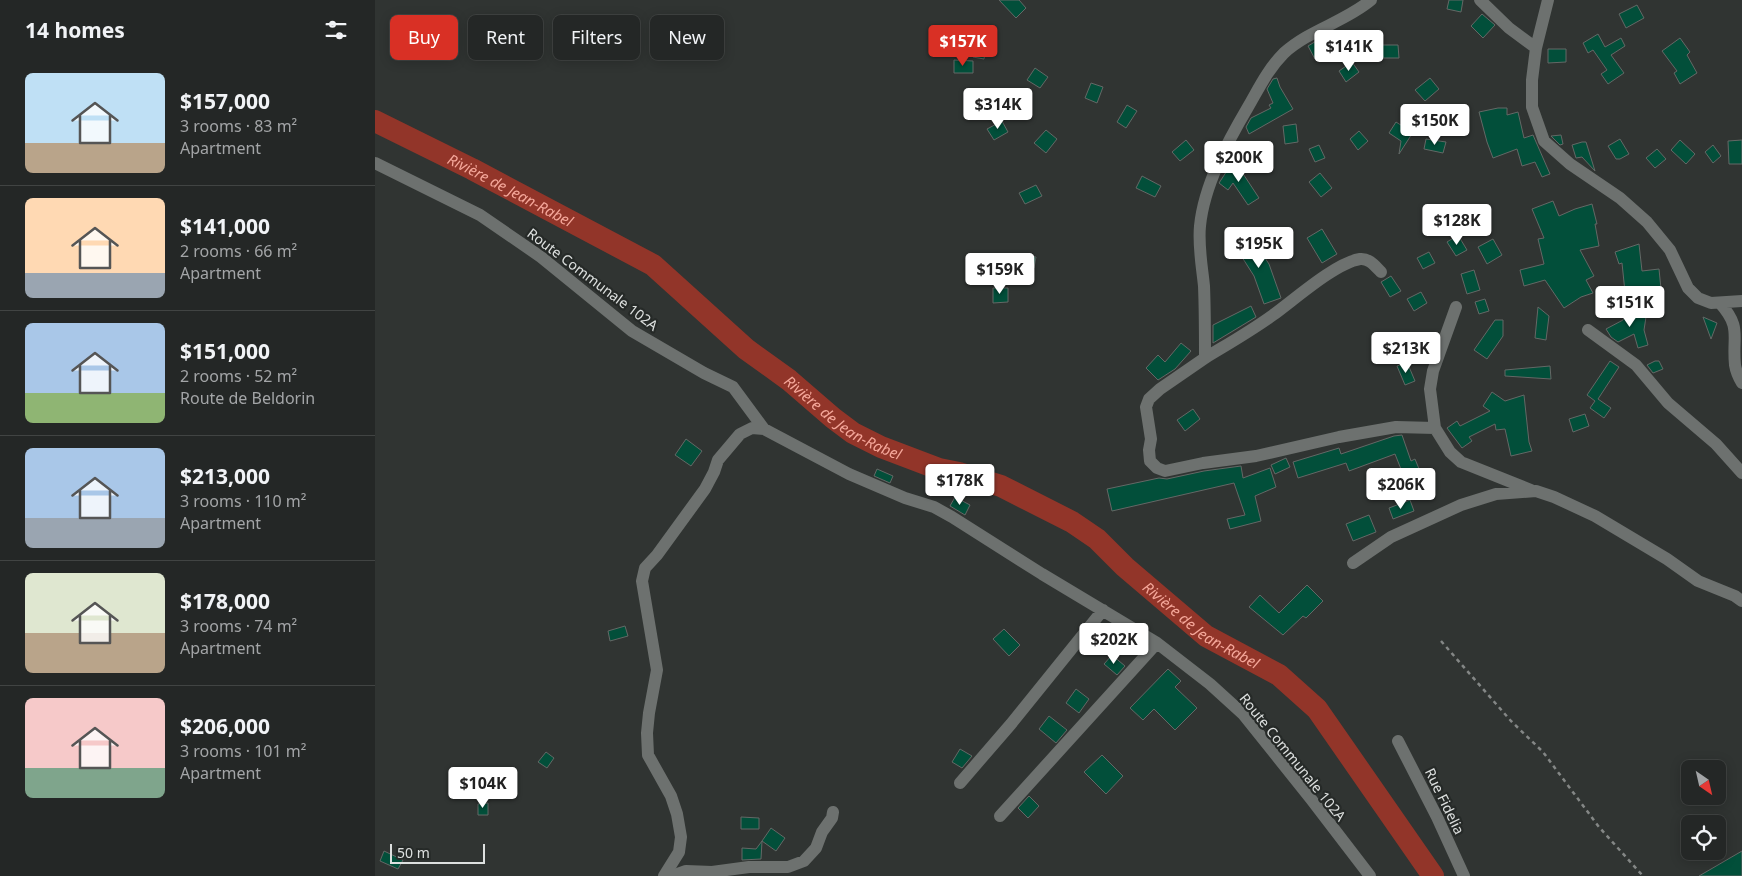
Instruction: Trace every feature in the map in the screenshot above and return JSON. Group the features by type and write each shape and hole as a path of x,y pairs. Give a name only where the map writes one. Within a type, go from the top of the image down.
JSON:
{"street":[{"path":"1205,358 1206,321 1200,227 1209,188 1235,128 1271,67 1285,52 1356,11 1371,0"},
{"path":"1480,0 1509,28 1537,48"},
{"path":"1548,0 1532,80 1532,107 1544,141 1570,164 1621,198 1647,222 1670,250 1688,288 1698,298 1711,303 1742,301"},
{"name":"Route Communale 102A","path":"375,163 480,215 541,257 632,330 704,373 733,387 764,428 849,474 905,498 934,507 1157,643 1210,684 1243,714 1311,798 1370,876"},
{"path":"1381,272 1369,261 1362,259 1349,263 1325,276 1273,315 1160,389 1149,400 1146,407 1151,439 1150,461 1157,468 1165,472 1203,463 1256,456 1339,437 1396,427 1435,428"},
{"path":"1720,303 1732,314 1737,323 1739,332 1735,366 1742,384"},
{"path":"1456,307 1433,370 1430,389 1435,428 1450,452 1461,462 1554,497 1595,516 1667,559 1698,581 1735,596 1742,601"},
{"path":"1588,330 1636,365 1668,403 1716,444 1742,473"},
{"path":"664,876 679,852 681,837 677,814 671,796 649,754 647,733 657,670 642,581 645,568 657,555 705,489 714,472 717,460 740,434 752,428 764,428"},
{"path":"1353,563 1391,537 1461,505 1496,494 1536,491"},
{"path":"960,783 1011,724 1103,610"},
{"path":"1000,816 1157,643"},
{"name":"Rue Fidelia","path":"1398,741 1437,817 1463,876"},
{"path":"672,876 686,871 713,872 749,867 788,867 804,861 816,848 832,818 833,812"}],"path":[{"path":"1441,641 1511,721 1543,752 1599,827 1643,876"}],"building":[{"path":"999,0 1019,0 1026,8 1016,18"},
{"path":"1449,0 1463,0 1461,12 1447,9"},
{"path":"1637,5 1644,18 1626,28 1619,14"},
{"path":"1482,14 1495,25 1483,38 1471,26"},
{"path":"1598,34 1605,47 1621,38 1625,46 1611,55 1624,73 1608,84 1601,74 1607,70 1593,50 1588,53 1583,43"},
{"path":"1680,38 1690,52 1687,55 1697,73 1680,84 1674,73 1677,71 1662,51"},
{"path":"1318,40 1325,53 1315,59 1308,46"},
{"path":"974,44 986,45 984,59 973,57"},
{"path":"1381,45 1398,45 1399,58 1381,58"},
{"path":"1548,49 1566,49 1566,62 1548,63"},
{"path":"954,60 973,61 973,73 954,73"},
{"path":"1352,62 1359,72 1346,82 1339,71"},
{"path":"1035,68 1048,77 1040,88 1027,80"},
{"path":"1277,78 1293,109 1249,134 1246,127 1251,118 1271,108 1269,105 1273,103 1267,89 1273,79"},
{"path":"1430,78 1439,89 1425,101 1415,90"},
{"path":"1091,83 1103,87 1097,103 1085,98"},
{"path":"1127,105 1137,111 1126,128 1117,122"},
{"path":"1407,108 1426,112 1399,154 1401,141 1389,133 1396,122 1404,127"},
{"path":"1507,108 1507,115 1518,112 1524,138 1533,135 1550,174 1542,177 1535,162 1522,166 1517,149 1493,158 1479,112"},
{"path":"1002,121 1008,132 994,140 987,129"},
{"path":"1296,124 1298,142 1285,144 1283,126"},
{"path":"1046,130 1057,139 1046,153 1034,143"},
{"path":"1359,131 1368,141 1358,150 1350,139"},
{"path":"1561,135 1563,144 1560,145 1551,136"},
{"path":"1426,139 1446,142 1443,153 1424,149"},
{"path":"1620,139 1629,154 1616,159 1608,146"},
{"path":"1186,140 1194,150 1180,161 1172,152"},
{"path":"1680,140 1695,154 1686,164 1671,150"},
{"path":"1742,140 1742,164 1729,164 1728,141"},
{"path":"1586,142 1595,171 1582,157 1576,158 1572,145"},
{"path":"1319,145 1325,158 1315,162 1309,149"},
{"path":"1713,145 1721,156 1713,163 1705,152"},
{"path":"1657,149 1666,159 1655,168 1646,158"},
{"path":"1234,160 1259,198 1248,205 1233,183 1228,190 1219,183"},
{"path":"1320,173 1332,188 1321,197 1309,182"},
{"path":"1142,176 1161,186 1155,197 1136,188"},
{"path":"1036,185 1042,196 1025,204 1019,193"},
{"path":"1553,201 1559,216 1592,204 1597,224 1595,224 1599,246 1580,250 1594,276 1586,280 1593,293 1581,297 1564,308 1545,280 1524,286 1520,270 1544,264 1538,239 1544,238 1532,209"},
{"path":"1322,229 1337,254 1322,263 1307,238"},
{"path":"1249,234 1269,264 1281,298 1264,304 1254,276 1233,243"},
{"path":"1458,235 1467,250 1456,256 1447,242"},
{"path":"1493,239 1502,255 1487,264 1478,247"},
{"path":"1639,244 1642,271 1659,269 1661,289 1625,292 1622,263 1619,264 1615,252"},
{"path":"1429,252 1435,263 1423,269 1417,258"},
{"path":"1023,255 1036,257 1034,268 1021,266"},
{"path":"1474,270 1480,290 1467,294 1461,274"},
{"path":"1391,276 1401,291 1390,297 1381,282"},
{"path":"993,288 1008,288 1008,302 993,303"},
{"path":"1421,292 1427,303 1414,311 1407,299"},
{"path":"1485,299 1489,311 1479,314 1475,302"},
{"path":"1251,306 1256,317 1213,343 1213,325"},
{"path":"1627,306 1637,309 1635,315 1646,317 1644,330 1648,345 1638,348 1634,334 1618,342 1611,337 1606,329 1623,320"},
{"path":"1538,307 1549,316 1546,340 1535,338"},
{"path":"1703,317 1717,323 1711,339"},
{"path":"1495,320 1503,320 1503,336 1487,359 1474,350"},
{"path":"1181,343 1191,351 1175,369 1158,380 1146,368 1158,355 1165,362"},
{"path":"1610,361 1619,367 1598,399 1611,408 1604,418 1590,408 1595,401 1587,395"},
{"path":"1659,361 1663,369 1653,373 1647,365"},
{"path":"1407,362 1415,381 1405,385 1397,366"},
{"path":"1550,366 1551,379 1505,376 1505,370"},
{"path":"1492,392 1505,401 1524,395 1529,442 1532,451 1511,456 1505,429 1496,430 1495,424 1469,437 1472,441 1462,448 1447,428 1457,421 1460,426 1490,411 1483,406"},
{"path":"1193,409 1200,419 1185,431 1177,420"},
{"path":"1585,414 1589,426 1573,432 1569,419"},
{"path":"1402,435 1411,461 1415,459 1428,491 1412,497 1395,454 1349,471 1346,463 1298,478 1293,462 1339,448 1341,454"},
{"path":"686,439 702,451 691,466 675,455"},
{"path":"1286,458 1290,467 1275,474 1271,465"},
{"path":"1241,466 1243,478 1270,468 1276,487 1255,496 1261,521 1230,529 1227,519 1245,515 1234,483 1112,511 1107,489 1159,478 1167,479"},
{"path":"877,469 893,476 890,483 874,476"},
{"path":"955,497 970,505 965,515 950,506"},
{"path":"1410,500 1414,511 1393,519 1389,508"},
{"path":"1369,515 1376,532 1353,541 1346,524"},
{"path":"1307,585 1323,601 1306,618 1303,616 1283,635 1249,607 1260,595 1279,613"},
{"path":"625,626 628,636 610,641 608,631"},
{"path":"1004,629 1020,645 1009,656 993,639"},
{"path":"1112,655 1125,666 1117,675 1104,664"},
{"path":"1168,669 1181,681 1175,687 1197,708 1175,730 1154,709 1143,720 1130,708"},
{"path":"1076,689 1089,699 1079,713 1066,703"},
{"path":"1049,716 1067,730 1056,743 1039,729"},
{"path":"960,749 972,756 962,768 952,762"},
{"path":"546,752 554,758 547,768 538,762"},
{"path":"1102,755 1123,776 1106,794 1084,772"},
{"path":"1029,796 1039,806 1028,818 1018,808"},
{"path":"488,803 488,815 478,815 478,804"},
{"path":"741,817 759,818 759,829 741,829"},
{"path":"771,828 785,838 776,851 762,841"},
{"path":"762,841 761,859 742,860 742,848 756,849"},
{"path":"384,851 403,860 398,869 380,861"},
{"path":"1742,851 1742,876 1699,876"}],"waterway":[{"name":"Rivière de Jean-Rabel","path":"375,121 472,169 653,265 746,349 789,380 853,433 881,447 939,469 1001,486 1072,522 1097,539 1125,567 1206,636 1279,675 1317,709 1433,876"}]}
